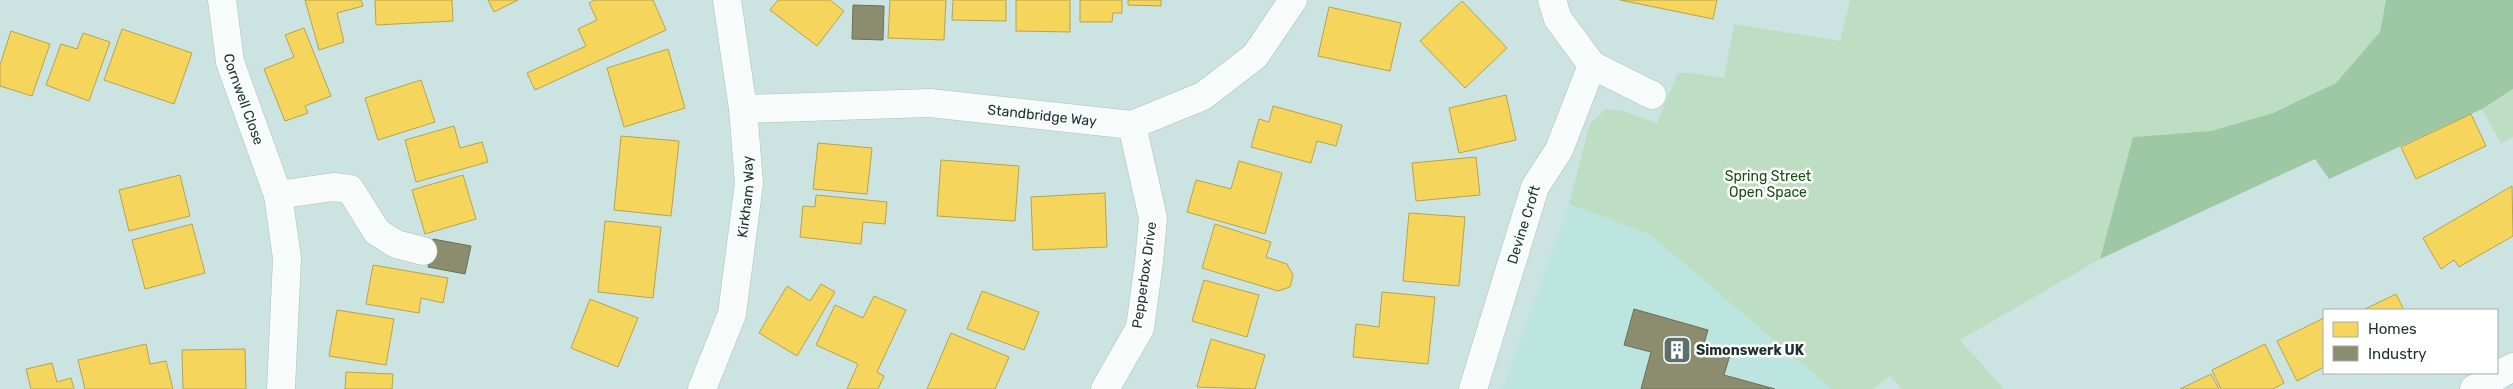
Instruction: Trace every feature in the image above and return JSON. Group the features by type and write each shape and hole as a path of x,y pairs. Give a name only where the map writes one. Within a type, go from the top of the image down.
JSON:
{"street":[{"name":"Cornwell Close","path":"222,0 230,62 278,195 287,258 281,389"},
{"name":"Kirkham Way","path":"702,389 732,314 749,183 742,109 726,0"},
{"name":"Standbridge Way","path":"742,109 930,103 1132,126 1203,96 1255,56 1292,0"},
{"path":"1552,0 1558,19 1592,65 1652,95"},
{"name":"Devine Croft","path":"1473,389 1535,187 1559,150 1592,65"},
{"name":"Pepperbox Drive","path":"1105,389 1140,328 1149,262 1153,218 1132,126"},
{"path":"278,195 333,186 350,189 377,232 396,244 422,251"},
{"path":"2474,389 2513,367"}],"shaded area":[{"path":"1569,204 1649,234 1832,389 1502,389"}],"green space":[{"name":"Spring Street Open Space","path":"1850,0 2386,0 2380,32 2337,83 2273,113 2211,131 2133,137 2100,259 1960,340 2004,389 1902,389 1890,376 1873,389 1832,389 1649,234 1569,204 1588,130 1592,121 1606,109 1623,111 1657,123 1678,73 1692,73 1724,78 1734,24 1840,41"},
{"path":"2386,0 2513,0 2513,89 2482,109 2329,179 2315,159 2100,259 2133,137 2211,131 2273,113 2336,83 2380,32"},
{"path":"2513,89 2513,137 2501,144 2482,109"}],"building: Homes":[{"path":"305,0 361,0 363,6 337,13 344,42 319,50"},
{"path":"375,0 452,0 453,21 376,25"},
{"path":"488,0 518,0 494,12"},
{"path":"595,0 653,0 666,30 535,90 527,73 586,46 578,29 597,20 589,3"},
{"path":"778,0 830,0 844,11 817,46 770,10"},
{"path":"890,0 946,0 944,40 888,38"},
{"path":"953,0 1006,0 1006,21 952,20"},
{"path":"1016,0 1070,0 1070,32 1016,31"},
{"path":"1080,0 1122,0 1122,13 1113,13 1112,22 1080,22"},
{"path":"1128,0 1161,0 1161,6 1128,5"},
{"path":"1620,0 1717,0 1713,19"},
{"path":"1462,1 1507,48 1465,88 1420,41"},
{"path":"1329,7 1401,23 1390,71 1318,56"},
{"path":"304,28 331,96 305,106 308,113 285,121 264,69 294,57 285,35"},
{"path":"122,29 192,53 174,104 104,80"},
{"path":"11,31 50,44 32,96 0,86 0,65"},
{"path":"83,33 110,42 89,101 46,85 61,44 77,49"},
{"path":"668,49 685,108 624,127 607,68"},
{"path":"421,80 435,122 378,140 365,98"},
{"path":"1506,95 1516,140 1459,153 1449,108"},
{"path":"1273,106 1342,125 1336,146 1317,141 1311,163 1251,147 1259,119 1269,122"},
{"path":"2471,114 2486,146 2416,179 2401,147"},
{"path":"454,126 460,148 482,142 488,162 416,182 405,140"},
{"path":"621,136 679,141 671,216 614,210"},
{"path":"818,143 872,148 867,194 813,189"},
{"path":"1476,157 1480,195 1416,201 1412,163"},
{"path":"941,160 1019,166 1015,221 937,216"},
{"path":"1239,161 1282,173 1265,234 1187,212 1196,180 1231,189"},
{"path":"180,175 190,216 129,231 119,190"},
{"path":"463,175 476,219 425,234 412,190"},
{"path":"2512,186 2513,236 2459,267 2454,260 2441,269 2423,238"},
{"path":"1105,193 1107,247 1033,250 1031,197"},
{"path":"816,195 887,202 885,224 863,222 861,244 800,237 803,206 815,207"},
{"path":"1409,213 1465,217 1459,286 1403,281"},
{"path":"605,221 661,227 653,298 598,292"},
{"path":"192,224 205,273 145,289 132,240"},
{"path":"1215,224 1271,242 1266,257 1287,264 1293,275 1290,287 1278,291 1202,268"},
{"path":"373,265 448,278 443,303 421,298 419,313 366,304"},
{"path":"1204,280 1259,295 1247,337 1192,321"},
{"path":"821,284 835,292 797,356 759,333 787,286 810,301"},
{"path":"982,291 1039,312 1024,350 967,329"},
{"path":"1382,292 1435,297 1428,364 1353,357 1356,324 1379,327"},
{"path":"2396,294 2404,309 2365,309"},
{"path":"874,296 906,310 877,372 884,376 878,389 847,389 858,364 816,345 835,305 863,318"},
{"path":"590,299 638,318 618,367 571,348"},
{"path":"337,310 394,319 386,365 329,356"},
{"path":"2323,318 2323,368 2297,381 2277,341"},
{"path":"951,333 1009,357 995,389 927,389"},
{"path":"1211,339 1265,355 1255,389 1197,387"},
{"path":"146,344 150,364 166,361 173,389 85,389 78,360"},
{"path":"2265,344 2284,383 2273,389 2221,389 2212,370"},
{"path":"245,349 246,389 183,389 182,350"},
{"path":"52,363 57,382 71,378 74,389 31,389 26,369"},
{"path":"346,372 393,374 392,389 345,389"},
{"path":"2211,374 2219,389 2180,389"}],"building: Industry":[{"path":"853,5 884,6 883,40 852,39"},
{"path":"433,239 471,246 465,274 428,267"},
{"name":"Simonswerk UK","path":"1634,309 1708,330 1703,347 1730,355 1724,375 1775,389 1641,389 1651,352 1624,345"}],"place":[{"name":"Simonswerk UK","path":"1677,350"}]}
